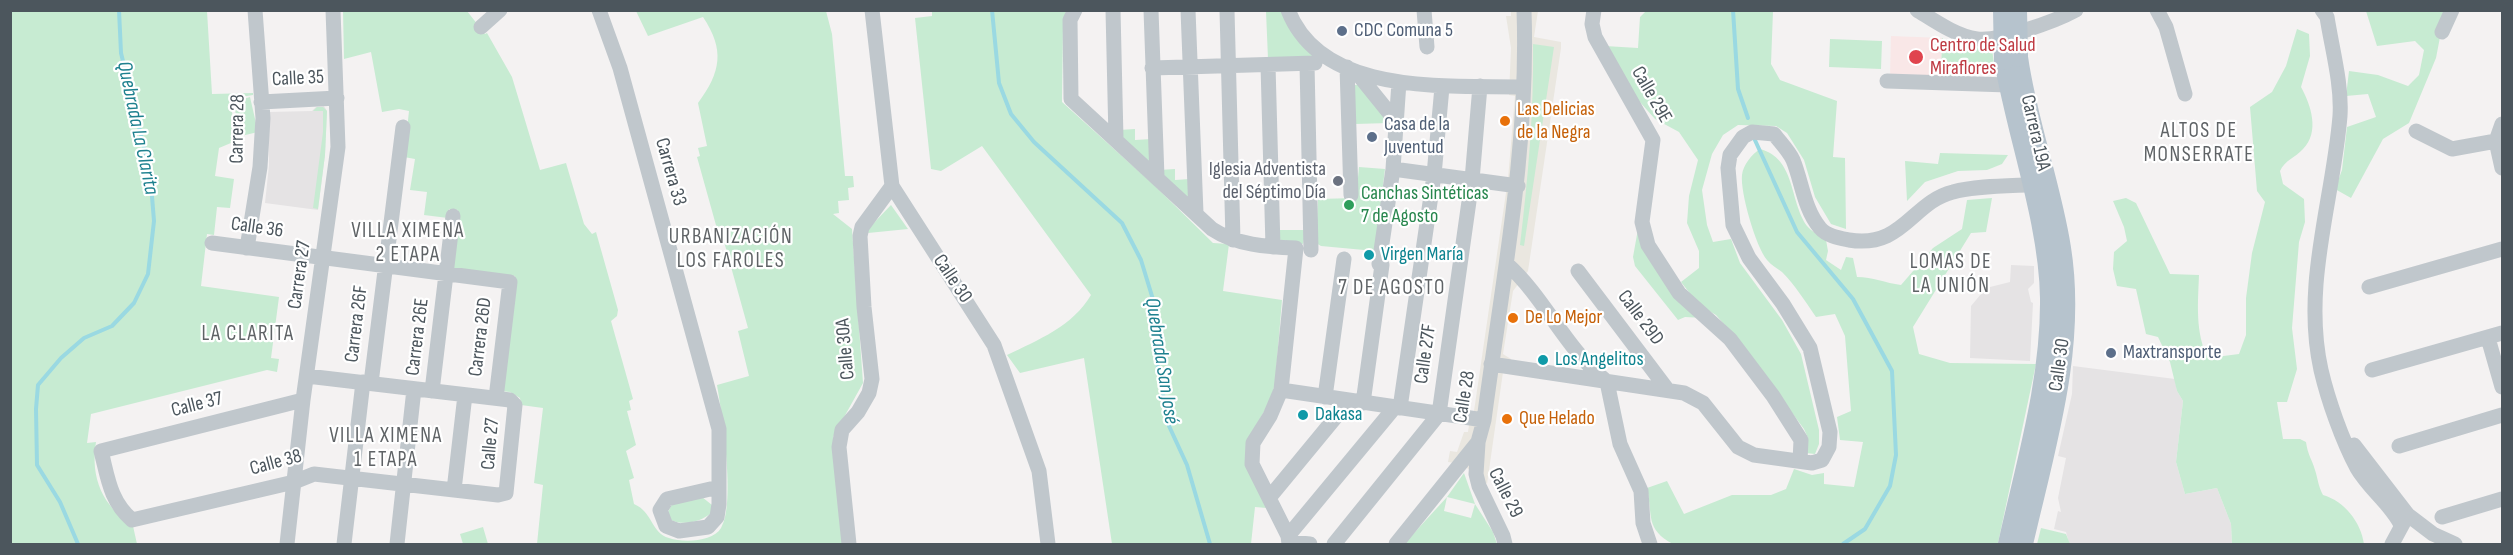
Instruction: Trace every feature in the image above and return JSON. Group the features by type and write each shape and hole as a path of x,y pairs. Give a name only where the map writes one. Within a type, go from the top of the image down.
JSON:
{"main road":[{"name":"Carrera 19A","path":"2003,10 2011,59 2039,184"},
{"name":"Carrera 19A","path":"2017,10 2008,85 2039,184"},
{"name":"Calle 30","path":"2008,544 2048,359 2049,284 2039,184"},
{"name":"Calle 30","path":"2023,544 2054,408 2065,344 2061,249 2039,184"}],"street":[{"name":"Carrera 28","path":"247,248 260,167 263,118 255,10"},
{"name":"Carrera 27","path":"287,544 303,400 338,147 333,10"},
{"path":"481,27 500,10"},
{"name":"Carrera 33","path":"599,10 620,68 719,429 719,488 717,517 708,527 679,531 666,526 660,510 667,499 719,488"},
{"name":"Calle 30","path":"872,10 892,186 994,345 1039,471 1048,544"},
{"path":"1075,10 1070,20 1071,99 1212,229 1233,240 1273,247 1296,248 1281,390 1270,416 1253,442 1252,464 1289,541"},
{"path":"1113,10 1116,139"},
{"path":"1150,10 1157,177"},
{"path":"1188,10 1196,213"},
{"path":"1227,10 1233,240"},
{"path":"1288,10 1295,29 1320,53 1347,67 1399,82 1442,87 1523,87"},
{"path":"1424,10 1427,47"},
{"name":"Calle 28","path":"1395,544 1478,442 1484,420 1518,186 1524,10"},
{"name":"Calle 29E","path":"1594,10 1592,24 1595,37 1653,140 1642,222 1648,245 1679,293 1730,339 1773,396 1801,440 1800,461"},
{"path":"1917,10 1950,29 1977,39 2052,23 2076,10"},
{"path":"2157,10 2166,27 2185,94"},
{"path":"2322,10 2327,17 2338,84 2340,115 2316,284 2315,322 2321,369 2341,429 2357,467 2377,495 2396,515 2455,544"},
{"path":"2442,33 2452,10"},
{"path":"1152,68 1307,64 1347,67 1395,120"},
{"path":"1307,64 1311,250"},
{"path":"1268,65 1273,247"},
{"path":"1347,67 1351,195"},
{"name":"Carrera 19A","path":"1887,81 2008,85"},
{"path":"1269,498 1356,402 1381,264 1393,170 1399,82"},
{"name":"Calle 27F","path":"1439,414 1472,180 1480,86"},
{"path":"1289,541 1398,407 1434,175 1442,87"},
{"name":"Calle 35","path":"261,102 337,98"},
{"path":"2502,124 2496,141 2502,168"},
{"name":"Carrera 26F","path":"344,544 403,127"},
{"path":"2416,131 2452,149 2496,141"},
{"path":"1491,364 1684,393 1703,403 1737,447 1754,455 1812,463 1822,460 1829,447 1830,432 1810,348 1783,304 1749,258 1733,225 1728,168 1730,155 1743,137 1752,132 1774,134 1792,158 1806,204 1820,229 1835,237 1856,241 1877,239 1900,230 1934,200 1952,192 2039,184"},
{"path":"1393,170 1518,186"},
{"name":"Calle 30A","path":"849,544 838,447 842,430 858,412 869,393 872,379 864,306 860,236 862,227 892,186"},
{"name":"Carrera 26E","path":"432,391 453,216"},
{"name":"Calle 36","path":"212,243 510,282"},
{"path":"2369,287 2502,249"},
{"path":"1325,397 1344,260"},
{"path":"1507,264 1522,277 1589,368 1607,382 1620,444 1641,490 1643,523 1650,544"},
{"name":"Calle 29D","path":"1578,271 1667,389"},
{"name":"Carrera 26D","path":"503,399 510,282"},
{"path":"2372,370 2495,335 2502,387"},
{"path":"307,376 503,399"},
{"path":"397,544 414,389"},
{"path":"1281,390 1484,420"},
{"path":"454,490 465,395"},
{"name":"Calle 27","path":"503,399 515,405 506,493"},
{"name":"Calle 37","path":"132,520 118,509 101,451 303,400"},
{"path":"1334,544 1439,414"},
{"path":"2399,446 2502,415"},
{"path":"1476,474 1478,442"},
{"name":"Calle 29","path":"1462,464 1476,474 1479,486 1505,544"},
{"name":"Calle 38","path":"132,520 294,482 314,474 498,495 506,493"},
{"path":"2442,517 2502,499"},
{"path":"2392,544 2405,520"},
{"path":"1289,541 1310,544"}],"shaded area":[{"path":"1511,11 1538,11 1534,37 1561,42 1561,48 1528,271 1513,291 1503,354 1511,359 1509,373 1503,372 1487,484 1462,464 1448,462 1450,451 1457,452 1464,432 1468,432 1471,411 1474,411 1508,179 1515,96 1509,95 1511,48 1506,16 1511,16"},
{"name":"Centro de Salud Miraflores","path":"1891,36 1942,38 1941,79 1890,77"},
{"path":"324,106 327,111 325,155 318,210 265,203 269,165 268,112 312,111 316,107"},
{"path":"2011,265 2034,266 2034,283 2028,289 2033,303 2030,361 1970,358 1971,306 1986,288 2010,282"},
{"path":"2073,366 2175,379 2177,391 2183,401 2176,462 2185,494 2217,488 2231,524 2232,544 2063,544 2069,543 2066,532 2054,529 2058,511 2061,512 2058,498 2066,458 2058,456 2072,394"}],"green space":[{"path":"932,10 1066,11 1063,29 1062,102 1154,185 1213,243 1229,244 1223,291 1282,300 1275,384 1270,401 1253,431 1267,508 1255,507 1251,544 1112,544 1084,358 1020,373 1007,355 1065,324 1091,295 982,146 941,171 931,169 915,18 932,16"},
{"path":"10,11 207,11 212,94 253,93 253,95 229,99 238,140 219,148 215,176 234,179 230,208 217,207 214,235 207,234 201,286 279,297 271,358 279,359 277,372 267,370 91,414 87,443 96,442 97,480 114,510 133,526 137,544 11,544"},
{"path":"343,11 467,11 485,34 487,33 512,77 540,170 566,163 584,224 592,234 596,232 618,310 617,316 611,321 633,399 629,401 631,410 627,411 636,445 626,451 634,478 629,480 634,504 645,512 663,535 675,540 689,541 705,539 717,533 725,516 728,480 717,385 749,376 738,331 748,328 697,157 700,156 698,148 707,146 698,103 712,81 715,71 717,51 715,40 703,17 648,36 636,11 826,11 832,34 845,176 853,176 854,187 848,188 849,200 838,201 839,213 833,214 852,229 863,383 833,437 843,544 537,544 543,485 534,483 543,408 521,405 520,398 510,392 501,391 515,276 451,269 458,210 449,209 448,218 424,215 427,192 410,190 415,159 404,157 409,111 399,109 382,112 371,52 344,59"},
{"path":"1266,11 1282,11 1314,53 1313,58 1268,59"},
{"path":"1646,11 1773,11 1771,64 1780,80 1837,101 1833,157 1845,158 1846,229 1831,224 1815,197 1804,160 1787,133 1776,126 1738,125 1723,135 1712,154 1702,190 1707,225 1713,242 1731,239 1740,263 1782,320 1801,354 1819,430 1819,444 1815,454 1806,453 1808,438 1804,429 1738,340 1716,315 1699,305 1681,282 1699,268 1699,251 1687,223 1689,196 1698,160 1679,132 1655,119 1631,92 1605,46 1638,48 1640,17"},
{"path":"2366,11 2445,11 2436,58 2409,123 2383,139 2351,198 2335,189 2342,170 2347,127 2376,117 2368,94 2346,96 2349,71 2378,75 2408,86 2419,75 2424,50 2415,41 2377,46"},
{"path":"2297,29 2309,34 2310,56 2301,87 2311,110 2312,127 2308,142 2280,171 2283,184 2304,199 2305,222 2299,242 2292,328 2297,369 2287,402 2277,402 2283,439 2300,439 2306,442 2323,495 2338,502 2350,514 2359,528 2364,544 2232,544 2231,524 2217,488 2185,494 2176,462 2183,401 2177,391 2170,362 2158,337 2146,334 2136,289 2117,286 2113,269 2114,252 2127,241 2113,201 2126,198 2136,203 2170,274 2199,275 2199,328 2208,358 2239,354 2246,335 2246,298 2252,253 2265,202 2257,191 2250,107 2272,92 2286,66"},
{"path":"1942,38 1952,44 1992,49 1995,71 1965,69 1964,79 1941,79"},
{"path":"1830,39 1882,41 1881,69 1829,67"},
{"path":"1533,44 1554,47 1524,246 1520,245 1530,145"},
{"path":"1355,85 1361,85 1389,123 1355,124"},
{"path":"250,97 258,132 241,136 233,102"},
{"path":"317,107 323,107 327,111 325,155 318,209 313,208 323,132 323,111 313,111"},
{"path":"1135,129 1135,140 1152,139 1150,164 1125,141 1119,130"},
{"path":"1760,149 1772,154 1786,171 1801,216 1813,232 1826,240 1828,251 1826,260 1841,270 1846,257 1853,258 1857,277 1901,285 1933,248 1962,229 1967,200 1992,198 1986,232 1971,233 1913,327 1919,354 1950,363 2036,364 1998,543 1673,544 1658,533 1654,527 1647,488 1667,481 1684,514 1732,495 1771,495 1786,489 1794,469 1812,475 1824,473 1824,484 1854,487 1863,442 1840,440 1837,417 1851,411 1845,336 1835,314 1816,317 1787,277 1767,260 1758,244 1746,206 1742,175 1748,160"},
{"path":"1940,153 2008,155 2002,164 1987,170 1958,171 1925,182 1907,201 1905,161 1938,164"},
{"name":"Canchas Sintéticas 7 de Agosto","path":"1359,167 1385,169 1375,251 1321,246 1316,243 1318,199 1356,198"},
{"path":"1175,169 1175,180 1190,179 1188,199 1159,170"},
{"path":"891,205 908,229 868,233 869,228"},
{"path":"1638,229 1704,318 1685,317 1678,320 1635,266 1633,257"},
{"path":"1276,230 1306,230 1303,244 1276,239"},
{"path":"1464,473 1475,504 1447,497"},
{"path":"702,497 712,505 711,513 707,516 686,523 671,520 668,512 672,504"},
{"path":"1447,497 1444,511 1471,518 1475,504 1493,532 1497,544 1404,544"},
{"path":"483,527 488,544 463,544 460,534"},
{"path":"2041,528 2066,534 2070,544 2037,544"}],"waterway":[{"name":"Quebrada La Clarita","path":"78,544 60,502 37,465 36,409 38,385 61,358 84,338 112,326 134,303 148,274 154,221 150,172 121,53 119,10"},
{"name":"Quebrada San José","path":"992,10 999,83 1011,114 1034,142 1122,223 1141,260 1155,306 1156,357 1169,426 1187,465 1210,544"},
{"path":"1733,10 1738,89 1748,118"},
{"path":"1754,138 1797,232 1853,299 1892,371 1896,455 1890,486 1865,529 1843,544"}],"place":[{"name":"CDC Comuna 5","path":"1342,31"},
{"name":"Centro de Salud Miraflores","path":"1916,57"},
{"name":"Las Delicias de la Negra","path":"1505,121"},
{"name":"Casa de la Juventud","path":"1372,137"},
{"name":"Iglesia Adventista del Séptimo Día","path":"1338,181"},
{"name":"Canchas Sintéticas 7 de Agosto","path":"1349,205"},
{"name":"Virgen María","path":"1369,255"},
{"name":"De Lo Mejor","path":"1513,318"},
{"name":"Maxtransporte","path":"2111,353"},
{"name":"Los Angelitos","path":"1543,360"},
{"name":"Dakasa","path":"1303,415"},
{"name":"Que Helado","path":"1507,419"}],"district":[{"name":"ALTOS DE MONSERRATE","path":"2199,144"},
{"name":"VILLA XIMENA 2 ETAPA","path":"408,244"},
{"name":"URBANIZACIÓN LOS FAROLES","path":"731,250"},
{"name":"LOMAS DE LA UNIÓN","path":"1951,275"},
{"name":"7 DE AGOSTO","path":"1392,289"},
{"name":"LA CLARITA","path":"248,335"},
{"name":"VILLA XIMENA 1 ETAPA","path":"386,449"}]}
